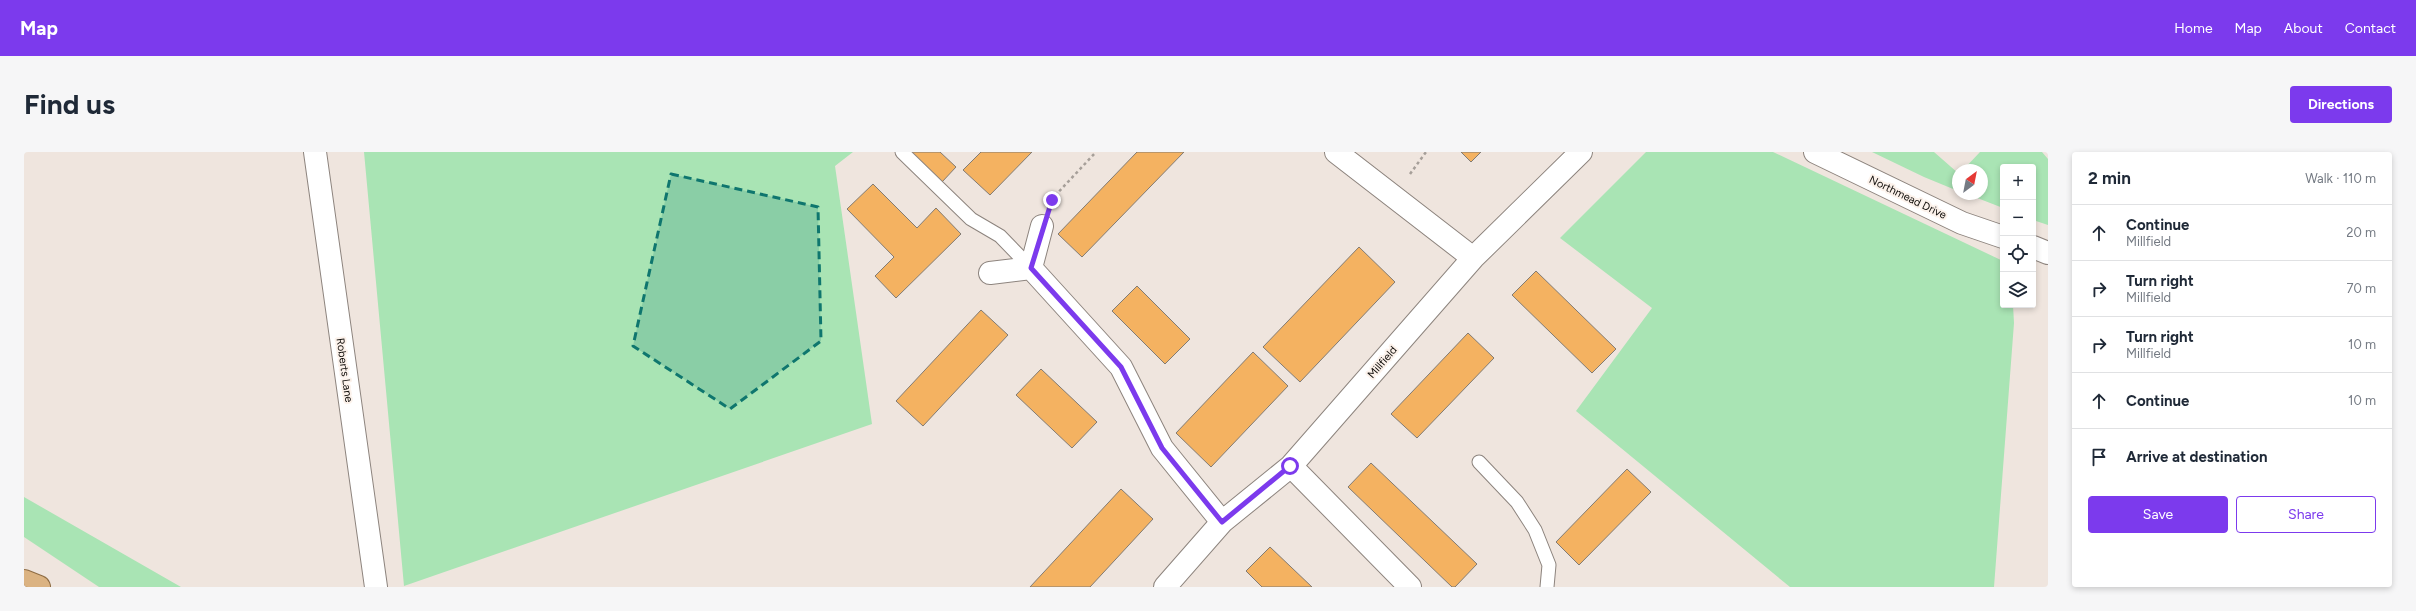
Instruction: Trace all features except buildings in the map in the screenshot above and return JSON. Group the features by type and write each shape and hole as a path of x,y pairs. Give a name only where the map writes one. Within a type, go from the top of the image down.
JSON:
{"highway":[{"path":"24,581 39,587"}],"street":[{"name":"Roberts Lane","path":"315,152 376,587"},
{"path":"1336,152 1473,258"},
{"name":"Millfield","path":"1165,587 1222,522 1290,466 1473,258 1581,152"},
{"name":"Northmead Drive","path":"1815,152 1962,223 2000,236"},
{"path":"1031,268 1042,226"},
{"path":"2036,249 2048,252"},
{"path":"990,273 1031,268"},
{"path":"1031,268 1121,367 1162,448 1222,522"},
{"path":"1290,466 1410,587"}],"lane":[{"path":"902,152 971,219 1000,236 1031,268"},
{"path":"1479,462 1517,502 1535,530 1549,565 1547,587"}],"path":[{"path":"1042,226 1052,200 1096,152"}],"highlighted area":[{"path":"671,174 818,207 821,341 730,409 633,346"}],"green space":[{"path":"364,152 853,152 835,166 872,424 404,586"},
{"path":"1646,152 1773,152 2000,260 2000,308 2013,308 2014,323 1994,587 1790,587 1576,411 1652,308 1560,238"},
{"path":"1872,152 1934,152 1952,168 1952,189"},
{"path":"1980,152 2042,152 2048,159 2048,225 2036,221 2036,164 2000,164 2000,207 1982,200 1988,200 1988,164 1969,164"},
{"path":"24,497 181,587 99,587 24,537"}],"route":[{"path":"1052,200 1042,226 1031,268 1082,322 1121,367 1141,410 1162,448 1222,522 1290,466"}]}
